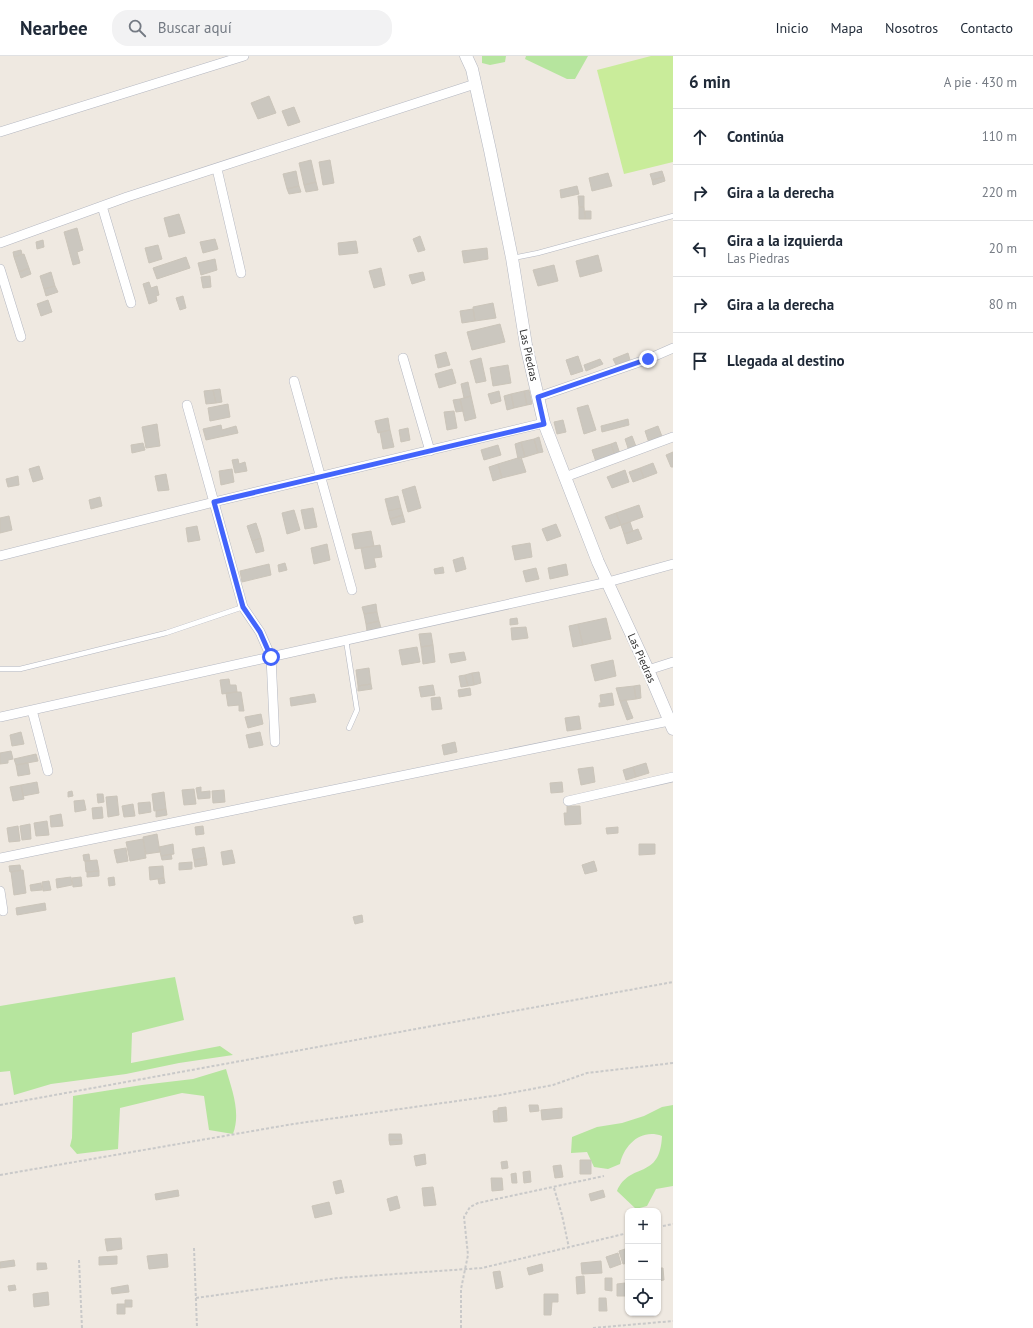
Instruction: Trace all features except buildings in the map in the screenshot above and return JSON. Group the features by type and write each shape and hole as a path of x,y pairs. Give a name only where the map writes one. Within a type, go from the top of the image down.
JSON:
{"street":[{"path":"0,132 244,56"},
{"name":"Las Piedras","path":"466,56 475,84 512,258 526,346 544,424 608,582 671,725"},
{"path":"0,243 102,206 475,84"},
{"path":"217,168 241,273"},
{"path":"102,206 131,303"},
{"path":"0,269 21,337"},
{"path":"538,397 648,359 673,348"},
{"path":"403,358 430,451"},
{"path":"294,381 352,590"},
{"path":"187,405 243,607 260,632 271,657 275,742"},
{"path":"0,556 214,502 544,424"},
{"path":"565,477 673,437"},
{"path":"0,717 608,582 673,564"},
{"path":"648,670 673,662"},
{"path":"32,710 48,771"},
{"path":"0,858 671,725"},
{"path":"568,801 673,777"},
{"path":"0,891 3,911"}],"lane":[{"path":"512,258 538,253 673,216"},
{"path":"0,669 20,669 166,633 243,607"},
{"path":"346,640 357,710 349,728"}],"path":[{"path":"0,1105 673,982"},
{"path":"0,1175 293,1124 508,1093 553,1085 587,1073 673,1063"},
{"path":"461,1328 461,1289 468,1255 464,1217 470,1207 478,1203 554,1188 604,1176"},
{"path":"554,1188 562,1214 569,1248"},
{"path":"661,1226 673,1224"},
{"path":"196,1298 317,1280 482,1268 625,1234"},
{"path":"194,1248 197,1328"},
{"path":"78,1260 82,1328"},
{"path":"593,1328 673,1321"}],"green space":[{"path":"482,56 506,56 505,62 490,65 482,63"},
{"path":"526,56 588,56 575,79 567,79 525,59"},
{"path":"651,56 673,56 673,162 624,174 597,70"},
{"path":"175,977 184,1020 132,1033 131,1063 220,1046 233,1055 179,1063 126,1074 51,1084 14,1095 10,1071 0,1072 0,1006"},
{"path":"226,1069 236,1109 233,1134 209,1130 204,1096 182,1093 120,1108 118,1149 77,1154 70,1146 72,1138 73,1096 142,1085 193,1079"},
{"path":"673,1105 673,1186 656,1189 647,1206 635,1208 617,1191 629,1176 644,1169 656,1159 660,1150 662,1136 647,1134 641,1136 625,1150 620,1164 608,1169 594,1167 587,1152 571,1153 572,1137 597,1127 622,1123 644,1116 662,1107"}],"route":[{"path":"271,657 260,632 243,607 214,502 544,424 538,397 648,359"}]}
